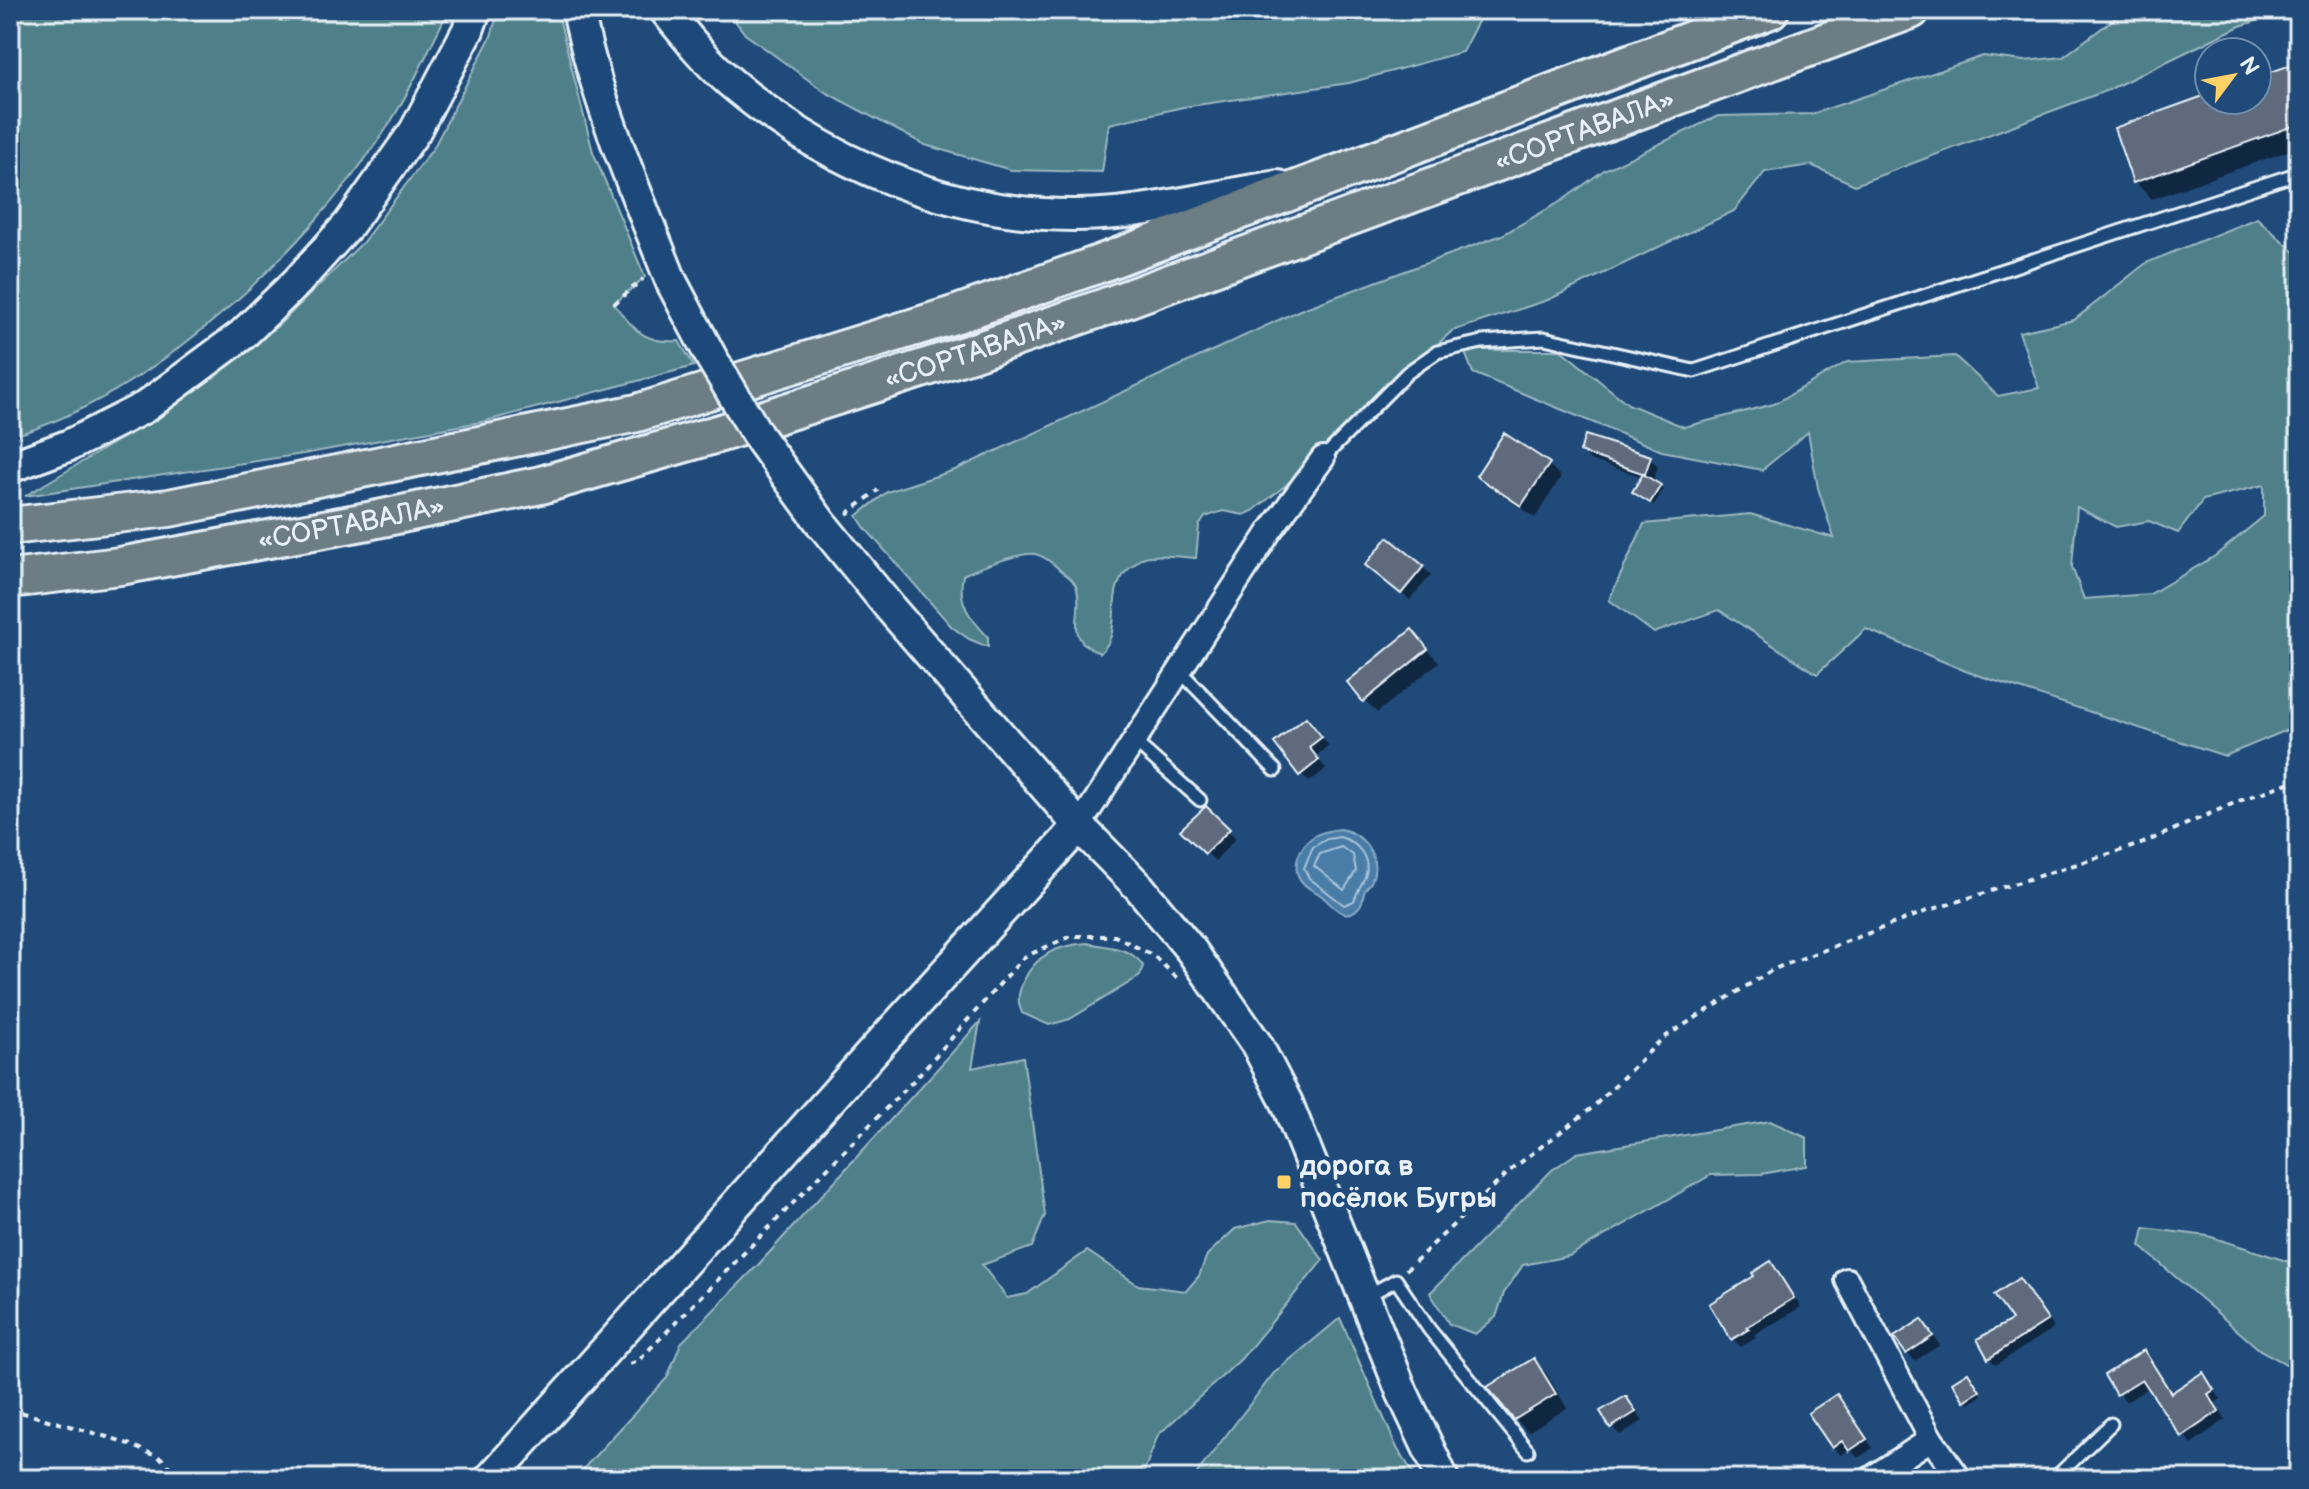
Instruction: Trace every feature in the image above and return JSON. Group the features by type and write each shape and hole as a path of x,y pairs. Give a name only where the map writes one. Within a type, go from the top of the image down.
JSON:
{"highway":[{"name":"«СОРТАВАЛА»","path":"10,526 169,508 637,413 957,314 1099,264 1770,10"},
{"name":"«СОРТАВАЛА»","path":"10,579 120,566 382,518 541,485 724,432 1118,303 1911,10"}],"main road":[{"path":"10,467 70,445 145,407 242,335 297,282 349,224 415,131 468,30 475,10"},
{"path":"578,10 586,49 617,147 667,272 711,357 758,436 824,527 1079,826 1139,887 1191,950 1257,1045 1287,1103 1402,1392 1443,1479"},
{"path":"665,10 729,81 770,113 836,155 912,187 1001,211 1067,215 1117,213 1316,181"},
{"path":"490,1479 1079,826"}],"street":[{"path":"1079,826 1270,531 1323,458"},
{"path":"1847,1280 1931,1439 1960,1479"},
{"path":"1870,1479 1931,1439"}],"lane":[{"path":"1323,458 1407,373 1437,352 1482,342 1544,338 1694,371 2299,173"},
{"path":"1180,671 1275,770"},
{"path":"1135,742 1200,800"},
{"path":"1365,1298 1396,1280 1429,1329 1528,1451"},
{"path":"2054,1479 2111,1424"}],"path":[{"path":"614,304 667,272"},
{"path":"824,527 878,490"},
{"path":"1396,1280 1512,1169 1592,1108 1663,1038 1774,969 1927,911 2141,844 2239,801 2299,779"},
{"path":"700,1301 914,1080 1024,957 1071,936 1115,936 1154,956 1183,984"},
{"path":"10,1409 121,1441 161,1458 181,1479"}],"green space":[{"path":"10,10 449,10 386,129 313,224 269,270 171,354 118,389 64,417 10,437"},
{"path":"499,10 557,10 593,152 645,277 614,304 641,333 657,340 679,341 694,366 486,421 303,454 25,496 172,408 279,325 363,242 434,147 491,36"},
{"path":"727,10 1180,10 1183,17 1229,10 1484,10 1462,52 1349,83 1183,107 1109,124 1102,172 1011,170 925,145 825,92 745,34"},
{"path":"2126,10 2292,10 2240,26 2219,36 2193,36 2193,49 2108,90 1855,185 1811,165 1765,172 1734,211 1548,300 1452,331 1286,485 1253,511 1244,515 1223,511 1205,517 1199,526 1196,558 1156,555 1137,562 1118,585 1112,633 1100,653 1081,641 1078,634 1075,584 1046,558 1035,554 1020,555 963,575 964,602 988,637 988,647 952,627 857,516 887,492 955,470 1300,310 1502,235 1563,200 1604,170 1718,116 1812,114 1983,56 2024,61 2063,57"},
{"path":"2257,218 2299,256 2299,725 2225,756 1968,672 1866,629 1817,674 1719,610 1654,633 1609,600 1644,524 1750,514 1834,538 1818,488 1808,432 1762,470 1662,451 1473,373 1464,350 1561,350 1628,404 1684,427 1774,404 1847,362 1955,356 1998,396 2039,388 2019,332 2074,320 2146,263","holes":["2264,485 2264,516 2215,556 2150,594 2084,599 2072,567 2077,507 2116,527 2149,521 2178,533 2203,500"]},
{"path":"1087,943 1132,955 1143,966 1140,976 1070,1019 1049,1025 1022,1013 1020,990 1034,965 1057,949"},
{"path":"980,1022 972,1068 1023,1057 1045,1215 1032,1247 982,1265 1007,1298 1027,1294 1087,1251 1138,1285 1186,1291 1199,1276 1207,1255 1235,1229 1270,1220 1296,1222 1323,1260 1241,1359 1158,1435 1141,1479 582,1479 583,1469 667,1378 681,1343 758,1265"},
{"path":"1770,1121 1807,1138 1807,1166 1761,1174 1711,1175 1569,1256 1523,1265 1504,1293 1496,1317 1475,1334 1449,1324 1430,1293 1552,1170 1577,1153"},
{"path":"2144,1228 2208,1236 2299,1265 2299,1371 2260,1350 2140,1246"},
{"path":"1340,1318 1397,1448 1417,1479 1200,1479 1197,1473 1274,1373"}],"water":[{"path":"1340,829 1363,841 1374,862 1372,880 1364,892 1362,903 1349,913 1335,908 1305,885 1297,870 1298,857 1310,839"}],"building":[{"path":"2299,62 2299,124 2133,183 2114,128 2193,100 2193,116 2273,116 2273,71"},
{"path":"1504,433 1550,463 1521,506 1476,476"},
{"path":"1585,435 1651,456 1645,474 1580,452"},
{"path":"1643,474 1661,485 1650,503 1632,492"},
{"path":"1388,537 1424,566 1401,594 1365,565"},
{"path":"1412,629 1428,649 1363,702 1347,682"},
{"path":"1306,717 1322,737 1309,747 1319,760 1299,776 1274,743"},
{"path":"1206,806 1230,829 1205,854 1180,830"},
{"path":"1771,1261 1794,1298 1731,1340 1709,1304 1754,1276 1752,1273"},
{"path":"2019,1278 2048,1320 1988,1359 1977,1339 2012,1320 1994,1295"},
{"path":"1922,1319 1933,1336 1906,1354 1894,1337"},
{"path":"2144,1350 2171,1393 2203,1372 2214,1390 2208,1394 2219,1411 2181,1437 2142,1379 2116,1395 2104,1375"},
{"path":"1534,1358 1556,1394 1514,1420 1487,1387"},
{"path":"1968,1372 1980,1391 1964,1401 1952,1382"},
{"path":"1837,1394 1867,1439 1849,1451 1842,1441 1832,1448 1808,1413"},
{"path":"1626,1396 1636,1412 1610,1428 1600,1411"}],"place":[{"name":"дорога в посёлок Бугры","path":"1284,1182"}]}
